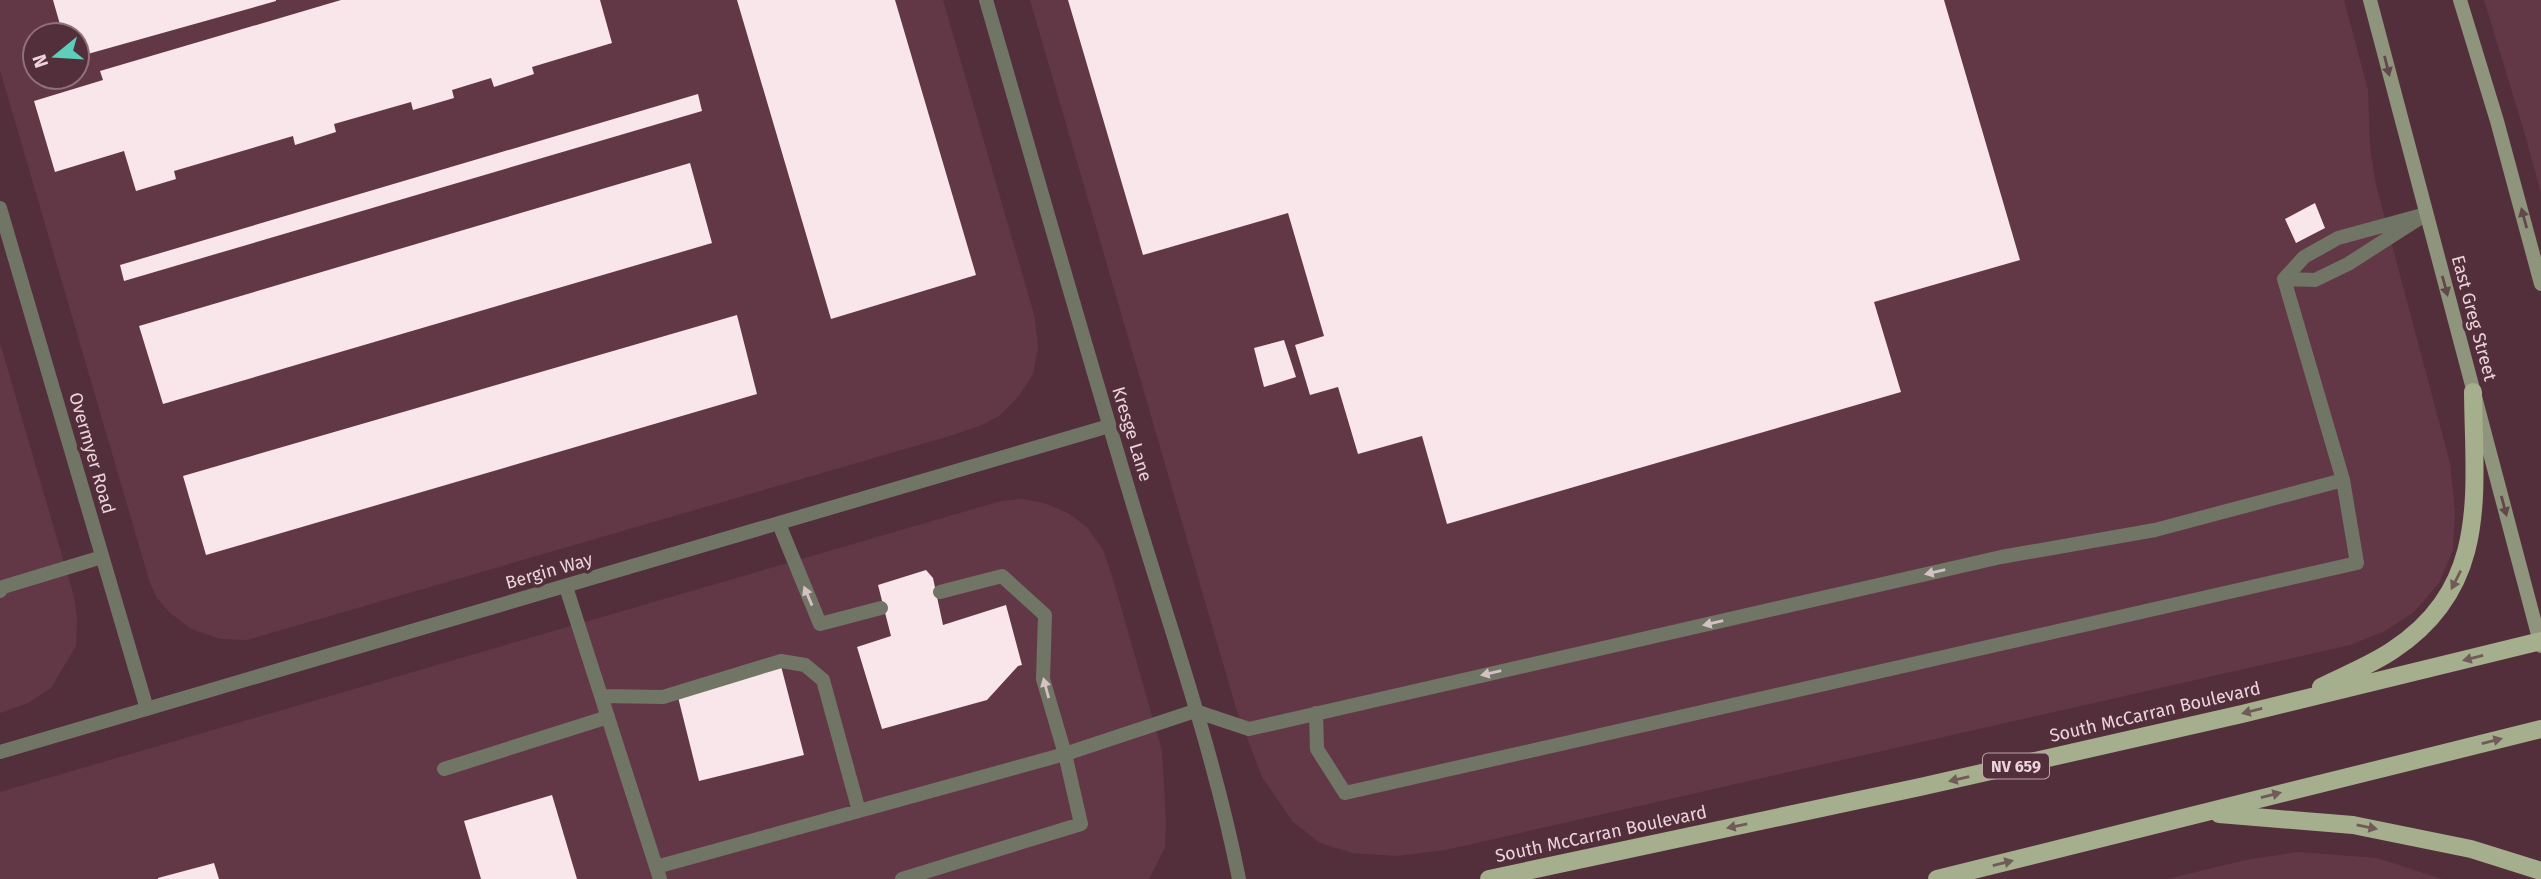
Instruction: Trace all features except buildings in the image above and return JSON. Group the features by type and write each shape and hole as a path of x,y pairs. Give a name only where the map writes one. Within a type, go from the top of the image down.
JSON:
{"main road":[{"name":"East Greg Street","path":"2370,0 2541,643"},
{"path":"2460,0 2497,121 2541,284"},
{"path":"2293,701 2392,651 2416,633 2442,606 2459,578 2468,552 2474,507 2473,392"},
{"name":"South McCarran Boulevard","path":"1489,879 1920,788 2541,643"},
{"path":"1937,879 2541,729"},
{"path":"2202,813 2353,825 2472,849 2541,871"}],"street":[{"name":"Kresge Lane","path":"986,0 1229,828 1239,879"},
{"name":"Overmyer Road","path":"0,208 147,709"},
{"path":"2284,279 2304,257 2338,237 2426,214"},
{"path":"2284,279 2315,280 2348,264 2426,214"},
{"path":"1317,713 1317,749 1345,793 2357,563 2343,480 2284,279"},
{"name":"Bergin Way","path":"0,752 1109,426"},
{"path":"566,587 658,873 859,811 1065,754 1195,711 1249,729 2001,557 2155,530 2343,480"},
{"path":"779,524 820,624 881,608"},
{"path":"0,591 3,587 102,557"},
{"path":"902,879 1081,824 1065,754 1043,678 1045,615 1002,576 940,592"},
{"path":"601,696 663,697 781,662 806,664 823,680 859,811"},
{"path":"444,769 608,717"}],"shaded area":[{"path":"0,0 943,0 1035,318 1038,348 1033,374 1019,396 999,416 953,435 247,640 221,639 191,629 169,612 157,598 150,583 0,70"},
{"path":"1030,0 2344,0 2368,90 2370,147 2375,181 2450,463 2455,513 2453,550 2439,583 2413,613 2383,632 2350,645 1445,850 1397,856 1353,853 1320,843 1292,821 1262,777 1236,708"},
{"path":"2484,0 2541,0 2541,193 2524,131"},
{"path":"0,343 74,597 77,618 76,646 51,688 28,703 0,713"},
{"path":"1022,499 1044,503 1068,513 1087,527 1103,550 1113,579 1162,751 1165,847 1149,879 0,879 0,792 1001,501"},
{"path":"2297,852 2377,858 2442,879 2167,879 2246,860"}]}
